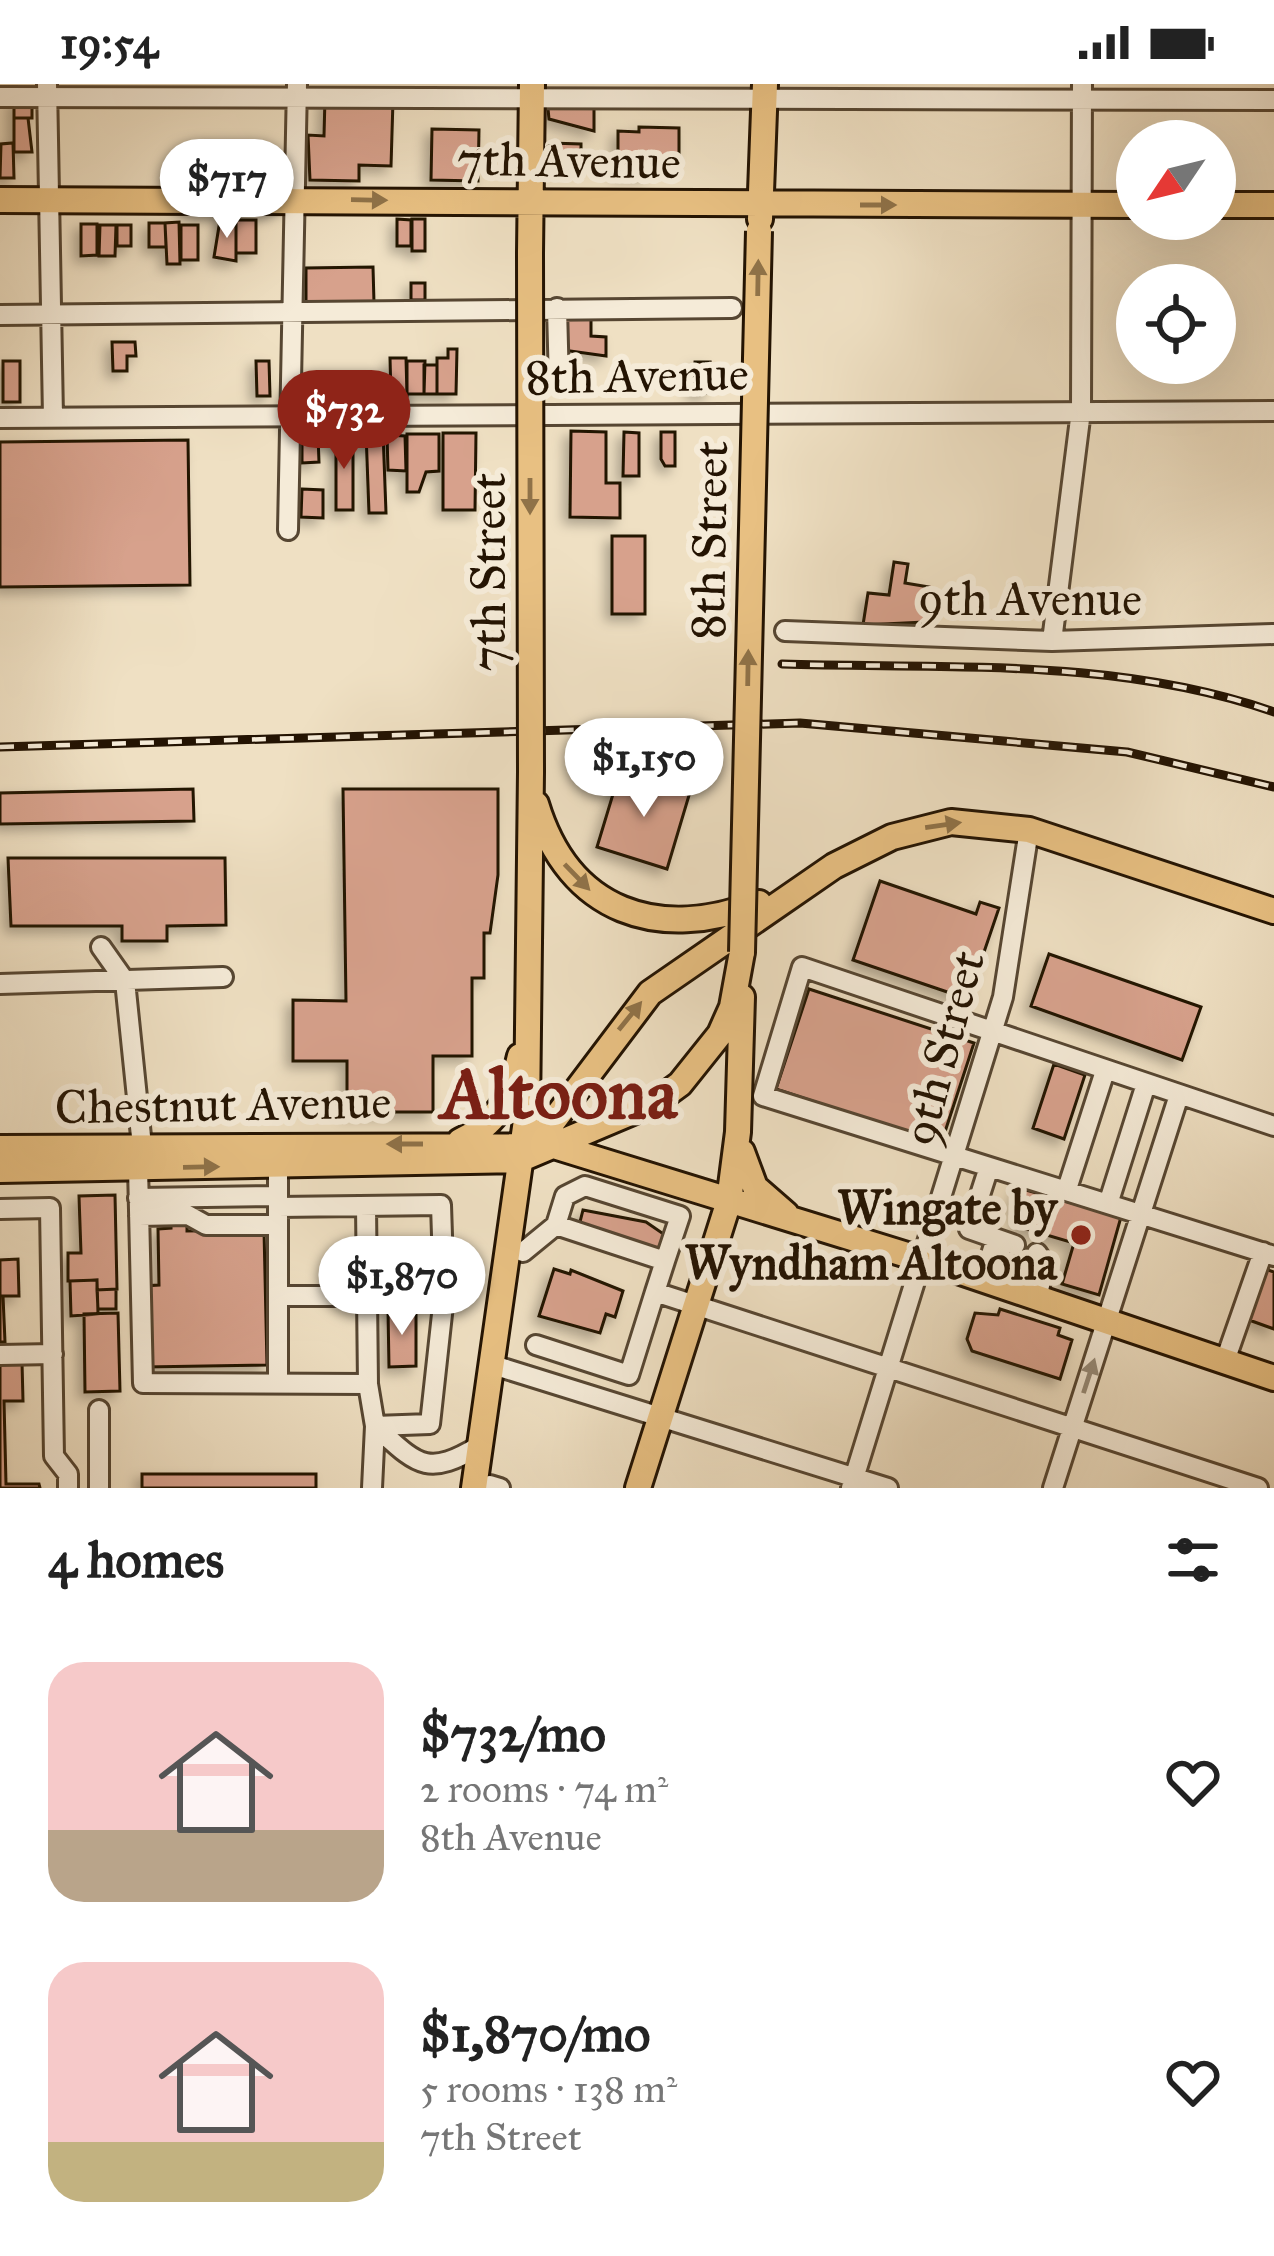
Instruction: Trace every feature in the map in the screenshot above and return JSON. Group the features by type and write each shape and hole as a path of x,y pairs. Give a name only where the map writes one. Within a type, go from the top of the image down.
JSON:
{"main road":[{"name":"7th Street","path":"488,1487 479,1446 523,1252 533,1150 532,90"},
{"name":"8th Street","path":"638,1488 729,1201 738,1132 765,90"},
{"name":"7th Avenue","path":"0,200 1116,206"},
{"path":"1236,205 1274,205"},
{"path":"531,772 543,827 562,860 601,898 651,919 691,923 728,915 921,828 989,823 1029,830 1274,911"},
{"path":"533,1150 650,993 834,866"},
{"path":"533,1150 654,1103 703,1063 732,1006 742,952"},
{"path":"454,1143 488,1125 509,1094 530,989"},
{"path":"738,1132 755,1187 803,1226"},
{"name":"Chestnut Avenue","path":"0,1170 140,1157 454,1143 533,1150 663,1178 1274,1378"},
{"name":"Chestnut Avenue","path":"0,1148 278,1166 533,1150"},
{"name":"7th Street","path":"488,1487 498,1366 533,1150"}],"street":[{"path":"288,530 291,200 297,90"},
{"path":"0,97 47,91 765,90 1082,92 1274,100"},
{"path":"47,91 53,417"},
{"path":"1052,641 1081,411 1082,92"},
{"path":"557,308 559,384"},
{"path":"0,315 733,308"},
{"name":"8th Avenue","path":"0,418 1274,411"},
{"name":"9th Avenue","path":"785,632 1052,641 1274,634"},
{"name":"9th Street","path":"853,1482 992,1034 1029,830"},
{"path":"101,947 125,981 140,1157 142,1383 368,1384"},
{"path":"1225,1361 1268,1254 763,1096 802,968 1274,1126"},
{"path":"0,984 223,977"},
{"path":"1067,1190 1105,1071"},
{"path":"1108,1202 1146,1084"},
{"path":"1053,1488 1179,1095"},
{"path":"278,1166 278,1383"},
{"path":"983,1279 1005,1242 970,1228 989,1167"},
{"path":"635,1200 663,1178"},
{"path":"523,1252 556,1225 565,1196 585,1186 680,1216 628,1375 536,1345"},
{"path":"139,1207 441,1205 444,1296 430,1424 375,1426"},
{"path":"366,1206 368,1384 375,1426 371,1488"},
{"path":"139,1207 188,1215 206,1226 278,1209"},
{"path":"0,1209 50,1208 54,1456 68,1474 68,1488"},
{"path":"556,1225 665,1262"},
{"path":"1036,1253 1046,1265 1037,1298"},
{"path":"656,1292 1258,1488"},
{"path":"278,1296 444,1296"},
{"path":"0,1355 53,1354"},
{"path":"581,1392 592,1363"},
{"path":"498,1366 853,1482 889,1488"},
{"path":"99,1410 99,1488"},
{"path":"375,1426 414,1461 434,1467 479,1446"}],"building":[{"path":"325,98 393,100 391,166 359,165 359,181 310,180 308,135 324,136"},
{"path":"14,99 32,99 32,118 14,118"},
{"path":"547,99 594,99 594,131 549,119"},
{"path":"14,118 28,118 32,152 14,152"},
{"path":"639,127 679,128 679,155 649,162 649,174 618,173 618,131 639,132"},
{"path":"432,129 479,130 478,181 431,180"},
{"path":"13,143 14,178 0,178 1,144"},
{"path":"549,143 581,144 581,165 549,164"},
{"path":"397,219 411,220 411,246 397,246"},
{"path":"412,219 425,219 425,251 412,251"},
{"path":"220,220 236,220 236,261 214,257"},
{"path":"236,220 256,220 256,253 236,253"},
{"path":"179,222 180,264 167,264 165,223"},
{"path":"149,223 165,223 166,247 149,247"},
{"path":"81,224 97,224 97,255 81,256"},
{"path":"100,225 116,225 115,256 99,256"},
{"path":"117,225 131,225 131,246 117,246"},
{"path":"181,225 198,225 198,260 181,260"},
{"path":"373,267 374,303 306,303 306,268"},
{"path":"411,283 425,283 425,300 411,300"},
{"path":"563,315 591,315 591,336 606,337 606,356 563,350"},
{"path":"112,342 135,342 136,356 127,356 127,371 113,371"},
{"path":"448,349 457,349 456,394 437,394 437,358 448,358"},
{"path":"390,358 406,358 407,396 391,396"},
{"path":"3,361 20,361 20,402 3,402"},
{"path":"256,361 269,361 270,396 257,396"},
{"path":"407,361 425,361 424,394 407,394"},
{"path":"695,362 710,362 708,393 693,393"},
{"path":"424,365 437,365 437,394 424,394"},
{"path":"571,431 606,432 606,483 620,483 620,518 570,517"},
{"path":"366,432 383,432 386,513 369,513"},
{"path":"624,432 639,433 639,476 623,476"},
{"path":"661,432 675,432 675,466 665,466 661,459"},
{"path":"443,433 476,433 475,510 443,510"},
{"path":"336,434 353,434 353,510 336,510"},
{"path":"407,434 439,434 439,471 426,472 419,492 407,492"},
{"path":"387,435 405,436 406,471 388,470"},
{"path":"302,436 318,436 319,462 302,463"},
{"path":"188,440 190,585 0,587 0,442"},
{"path":"302,489 323,490 323,518 301,517"},
{"path":"612,536 645,536 645,614 612,614"},
{"path":"894,562 908,564 905,583 929,587 925,622 863,625 868,593 889,595"},
{"path":"620,771 690,792 667,869 597,847"},
{"path":"193,789 194,821 0,824 0,793"},
{"path":"343,789 498,789 498,875 490,933 484,933 484,978 472,978 472,1056 433,1056 433,1112 347,1112 347,1061 293,1061 293,1000 346,1001"},
{"path":"8,858 225,858 226,925 167,926 167,941 122,941 122,926 11,926"},
{"path":"880,881 976,914 980,902 999,908 968,999 853,960"},
{"path":"1049,954 1201,1007 1182,1060 1031,1006"},
{"path":"809,989 974,1043 941,1144 776,1089"},
{"path":"1054,1064 1085,1075 1064,1139 1033,1128"},
{"name":"Wingate by Wyndham Altoona","path":"1019,1188 1121,1217 1099,1295 1062,1284 1074,1243 1016,1226 1021,1212 1013,1209"},
{"path":"115,1195 117,1289 97,1290 97,1280 68,1281 68,1253 81,1253 79,1196"},
{"path":"583,1210 646,1222 665,1235 660,1251 579,1226"},
{"path":"187,1220 187,1231 264,1230 267,1365 144,1367 143,1286 159,1285 158,1229 171,1228 171,1221"},
{"path":"18,1259 19,1296 3,1296 5,1342 0,1342 0,1260"},
{"path":"554,1269 570,1274 571,1270 623,1291 615,1317 606,1314 600,1333 539,1316"},
{"path":"1265,1269 1274,1272 1274,1329 1249,1320"},
{"path":"97,1280 98,1314 71,1316 70,1281"},
{"path":"116,1289 116,1309 98,1309 97,1290"},
{"path":"1000,1309 1060,1328 1058,1335 1072,1340 1060,1379 972,1351 967,1339 975,1313 998,1315"},
{"path":"388,1310 416,1310 416,1366 389,1367"},
{"path":"118,1313 120,1391 85,1392 84,1314"},
{"path":"22,1362 23,1401 4,1401 6,1484 39,1484 40,1488 0,1488 0,1363"},
{"path":"142,1474 316,1474 316,1488 142,1488"}],"railway":[{"path":"782,664 1093,674 1215,694 1274,712"},
{"path":"0,747 800,723 1127,752 1274,787"}],"place":[{"name":"Wingate by Wyndham Altoona","path":"1081,1235"}],"district":[{"name":"Altoona","path":"559,1094"}]}
